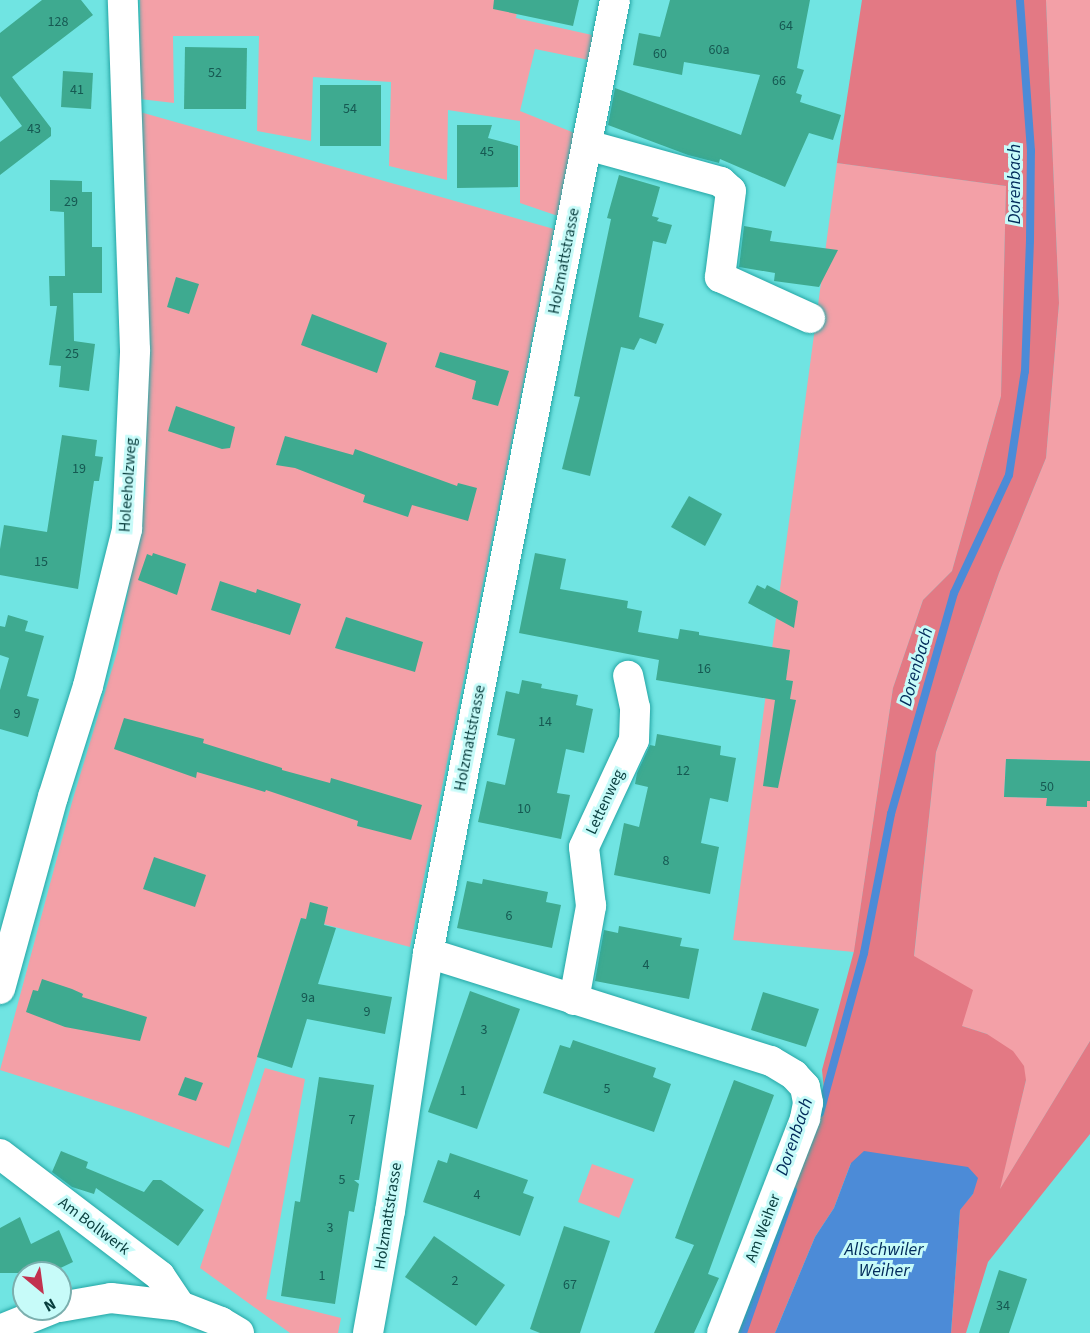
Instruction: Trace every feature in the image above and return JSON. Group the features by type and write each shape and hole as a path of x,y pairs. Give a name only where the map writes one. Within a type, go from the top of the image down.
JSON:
{"street":[{"name":"Holeeholzweg","path":"0,989 53,797 94,665 127,529 135,350 123,0"},
{"name":"Holzmattstrasse","path":"368,1333 393,1194 428,953 615,0"},
{"path":"587,145 721,182 731,191 720,277 810,318"},
{"name":"Lettenweg","path":"574,1000 591,906 584,847 634,740 635,708 628,676"},
{"path":"428,953 574,1000"},
{"name":"Am Weiher","path":"574,1000 771,1061 794,1075 805,1087 808,1103 805,1119 722,1333"},
{"name":"Am Bollwerk","path":"0,1154 160,1276 180,1306"},
{"path":"72,1304 111,1298 180,1306 221,1322 239,1333"},
{"path":"0,1330 22,1321"}],"shaded area":[{"path":"140,0 519,0 516,18 592,35 589,60 535,49 520,111 577,134 558,216 520,203 520,121 448,110 447,180 389,166 391,82 313,77 311,141 257,131 259,36 173,36 174,103 140,99"},
{"path":"862,0 1046,0 1059,303 1046,458 999,573 936,752 914,956 973,990 962,1026 987,1034 1013,1051 1024,1066 1026,1080 1000,1189 1090,1041 1090,1134 988,1262 966,1333 951,1333 960,1209 973,1194 851,1163 834,1208 815,1237 775,1333 735,1333 824,1090 822,1070 854,951 893,688 923,600 952,571 1001,396 1006,186 837,163"},
{"path":"1046,0 1090,0 1090,761 1006,759 1004,797 1047,798 1047,806 1086,807 1087,801 1090,801 1090,1041 999,1191 1026,1080 987,1034 962,1026 914,957 936,752 999,573 1046,458 1059,303"},
{"path":"140,112 554,229 410,947 301,918 229,1148 134,1113 0,1070 72,802 118,649 145,494"},
{"path":"837,163 1006,186 1001,396 952,571 923,600 893,688 854,952 733,940"},
{"path":"265,1068 305,1079 266,1299 341,1318 338,1333 290,1333 200,1268"},
{"path":"592,1164 634,1179 619,1218 578,1202"}],"water":[{"name":"Allschwiler Weiher","path":"864,1151 968,1167 978,1178 973,1194 960,1210 951,1333 775,1333 815,1237 834,1208 851,1163"}],"building":[{"path":"42,0 81,0 93,15 12,77 51,128 51,136 0,175 0,142 22,126 0,96 0,33"},
{"path":"494,0 579,0 573,26 493,9"},
{"path":"670,0 810,0 797,68 804,70 796,93 802,95 800,102 841,115 833,140 809,133 785,187 720,159 719,163 688,155 608,125 615,88 741,135 760,75 684,62 682,75 633,65 639,33 660,37"},
{"path":"185,47 247,48 246,109 184,109"},
{"path":"63,71 93,73 91,109 61,107"},
{"path":"320,85 381,85 381,146 320,146"},
{"path":"457,125 492,125 488,138 518,146 518,187 457,188"},
{"path":"619,175 660,187 652,216 659,218 657,221 672,225 666,244 653,241 639,317 664,324 656,344 640,338 634,350 621,347 590,476 562,469 580,397 574,396 611,219 607,218"},
{"path":"50,180 82,181 82,192 92,192 92,247 102,247 102,293 73,293 74,341 95,344 89,391 59,387 61,366 49,365 57,306 50,306 49,276 65,276 64,212 50,211"},
{"path":"744,226 772,231 770,241 838,250 819,287 774,281 775,273 739,267"},
{"path":"176,277 199,284 189,314 167,307"},
{"path":"312,314 387,343 377,373 301,345"},
{"path":"440,352 509,371 498,406 472,399 476,381 435,367"},
{"path":"176,406 235,427 230,448 222,449 168,431"},
{"path":"62,435 97,440 95,456 103,457 99,481 94,481 78,589 0,575 0,549 4,525 47,532"},
{"path":"285,436 353,455 355,449 457,486 458,483 477,488 468,521 412,505 408,517 363,502 365,495 295,468 276,465"},
{"path":"689,496 722,514 705,546 671,527"},
{"path":"153,553 186,564 177,595 138,580 147,554 152,556"},
{"path":"535,553 566,559 560,589 628,601 627,608 642,611 638,632 678,639 680,629 699,632 699,635 790,650 786,680 793,681 790,699 796,700 778,788 763,786 775,700 656,680 659,660 519,633"},
{"path":"220,581 256,593 257,589 301,604 290,635 211,610"},
{"path":"757,585 765,589 767,585 798,601 794,628 748,603"},
{"path":"8,615 28,621 25,631 44,636 27,696 39,699 28,737 0,729 0,690 9,658 0,655 0,626 5,627"},
{"path":"346,617 423,642 415,672 335,648"},
{"path":"522,680 542,684 541,688 578,695 576,705 593,709 584,753 566,749 557,793 570,795 561,839 478,822 487,781 505,785 515,739 497,735 506,691 519,694"},
{"path":"124,718 204,739 203,743 282,768 282,770 330,783 331,778 422,805 411,840 357,826 358,821 266,790 265,792 197,772 196,778 114,749"},
{"path":"657,734 721,746 720,755 736,758 728,802 710,798 701,843 719,847 710,894 614,875 624,823 639,827 648,787 635,784 637,773 650,745 655,746"},
{"path":"1006,759 1090,761 1090,801 1087,801 1087,807 1046,806 1047,798 1004,797"},
{"path":"154,857 206,875 195,907 143,889"},
{"path":"483,879 548,892 546,902 561,905 552,948 457,928 467,881 482,884"},
{"path":"310,902 328,907 324,925 336,928 318,984 392,997 385,1034 307,1019 292,1068 257,1057 301,918 306,919"},
{"path":"619,926 682,938 680,946 699,949 689,999 595,981 604,930 618,933"},
{"path":"42,979 72,989 83,994 82,997 147,1017 140,1041 65,1027 26,1012 33,990 38,991"},
{"path":"470,991 520,1009 477,1129 428,1112"},
{"path":"763,992 819,1009 806,1047 751,1030"},
{"path":"573,1040 656,1068 653,1077 671,1084 654,1132 543,1093 560,1045 570,1048"},
{"path":"185,1077 203,1083 196,1101 178,1095"},
{"path":"319,1077 374,1085 359,1180 354,1180 359,1184 354,1212 349,1211 335,1304 281,1296 295,1201 300,1202"},
{"path":"734,1080 774,1095 708,1274 719,1278 694,1333 654,1333 694,1245 675,1238"},
{"path":"61,1151 88,1162 86,1168 144,1192 153,1180 161,1180 204,1210 178,1246 96,1188 94,1194 72,1187 52,1172"},
{"path":"450,1153 528,1180 523,1193 534,1197 520,1236 423,1202 438,1160 447,1163"},
{"path":"20,1217 31,1244 59,1230 73,1262 12,1261 12,1273 0,1273 0,1228"},
{"path":"564,1226 610,1241 580,1333 540,1333 530,1329"},
{"path":"434,1236 505,1285 476,1326 405,1277"},
{"path":"999,1270 1027,1279 1009,1333 979,1333"}],"waterway":[{"name":"Dorenbach","path":"820,1113 864,953 891,814 954,593 1009,475 1025,371 1030,240 1031,151 1020,0"},
{"name":"Dorenbach","path":"743,1333 793,1190"}]}
